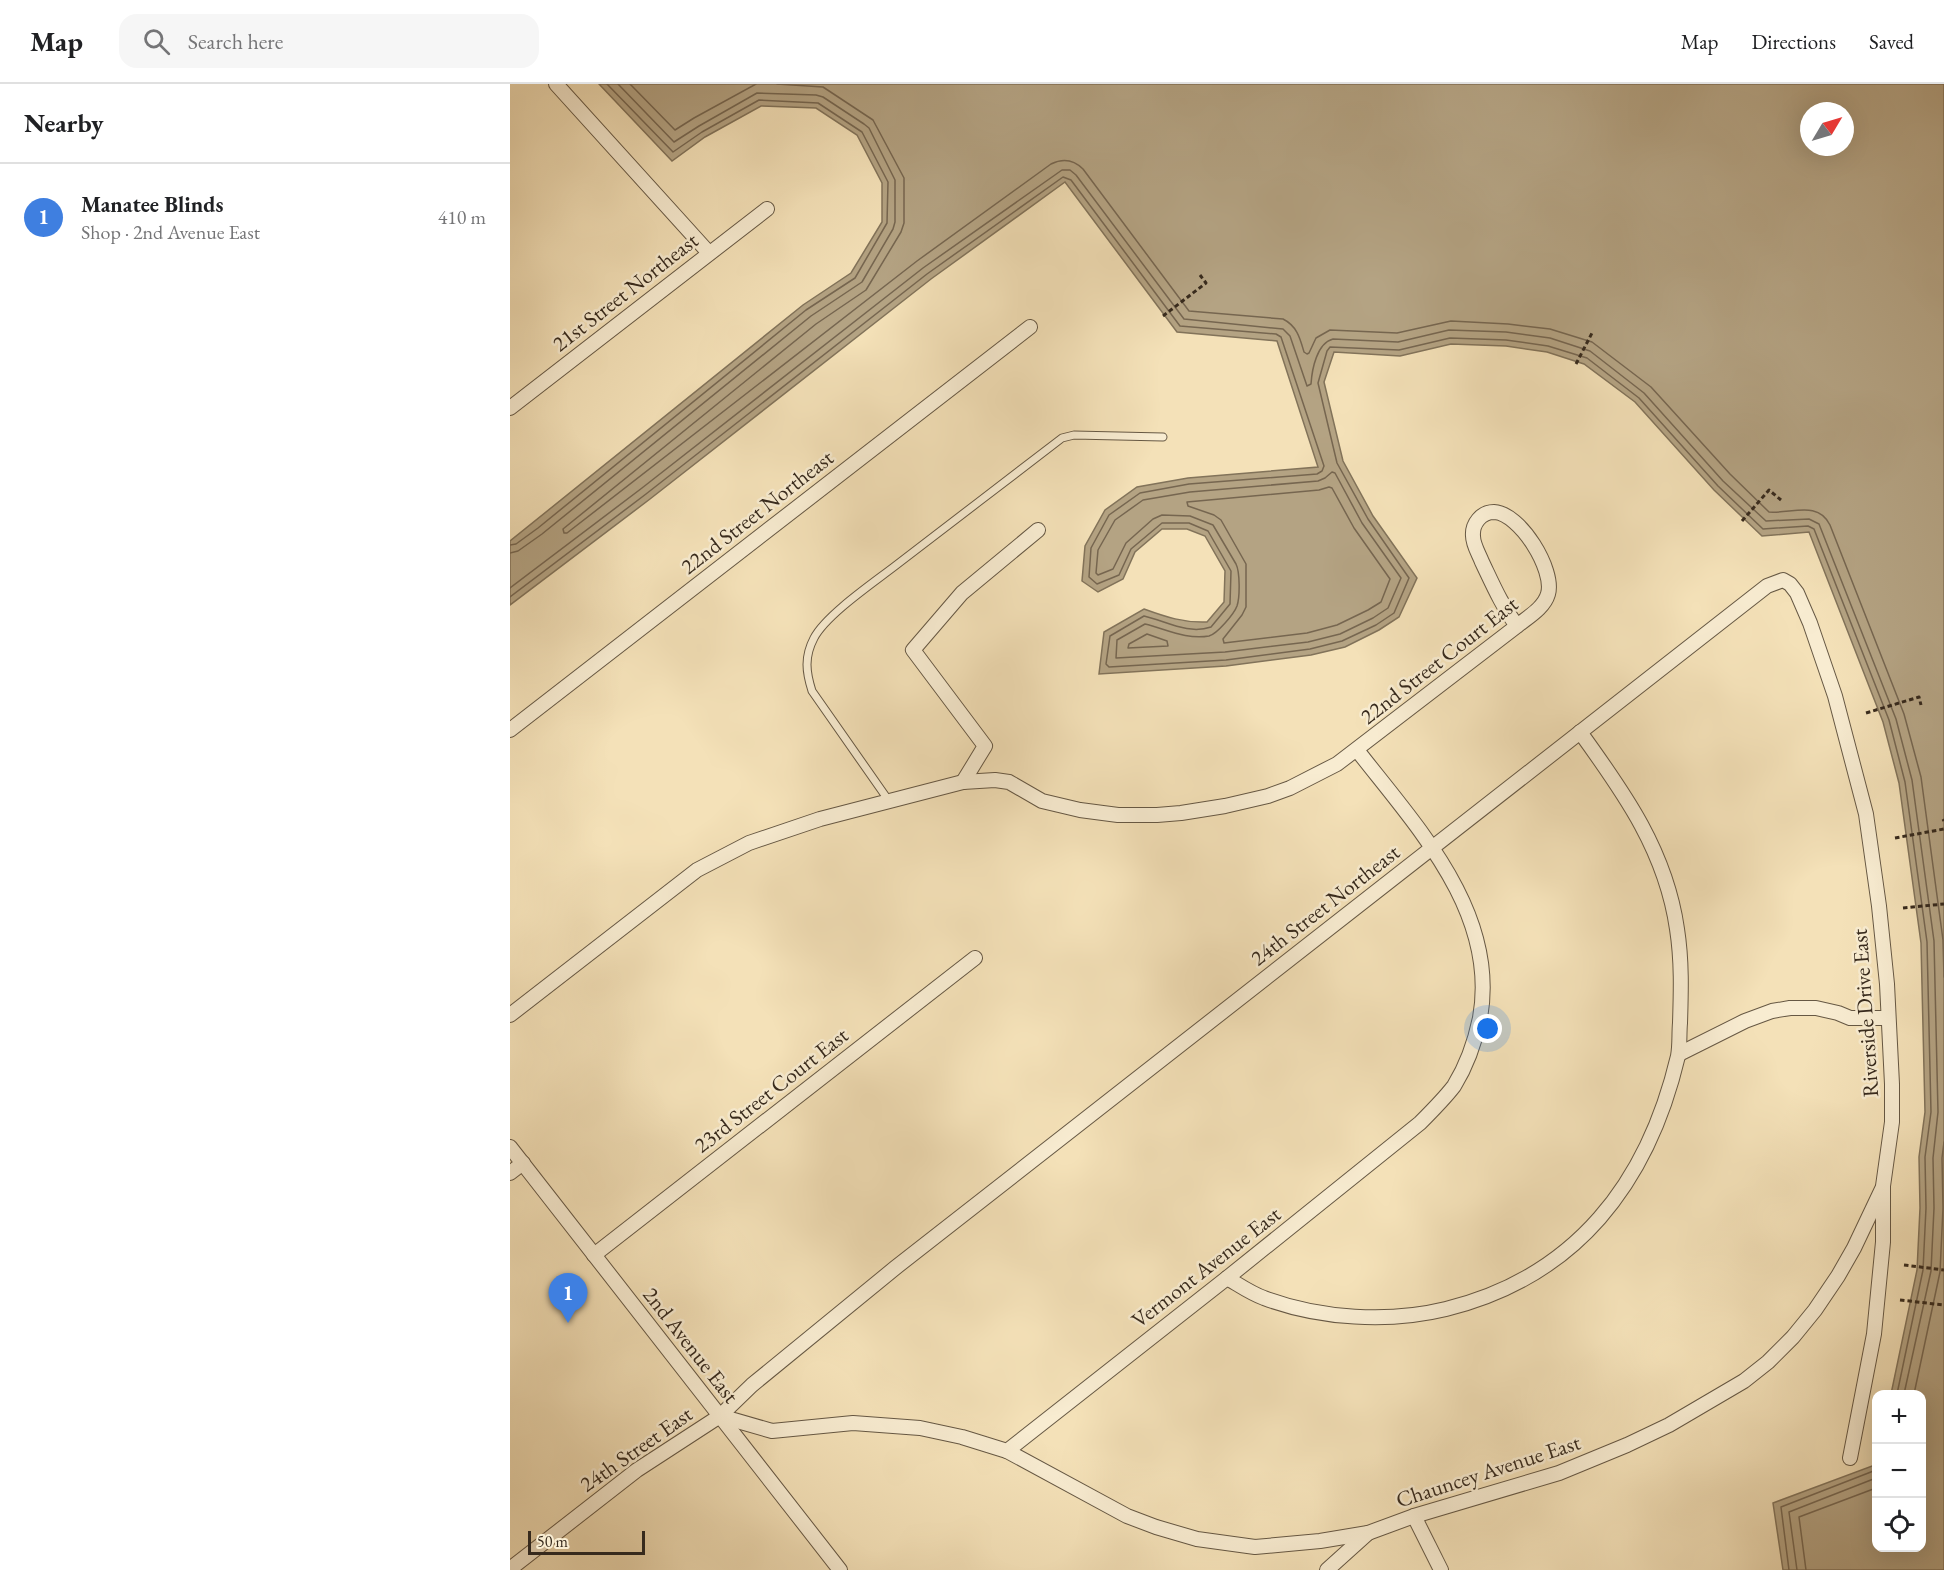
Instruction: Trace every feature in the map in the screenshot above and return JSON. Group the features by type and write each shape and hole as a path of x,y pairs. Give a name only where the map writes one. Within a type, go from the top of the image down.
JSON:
{"street":[{"path":"556,84 709,253"},
{"name":"21st Street Northeast","path":"510,408 767,209"},
{"name":"22nd Street Northeast","path":"510,730 1030,327"},
{"name":"22nd Street Court East","path":"510,1015 697,870 749,843 820,819 963,782 995,780 1009,782 1042,801 1080,810 1118,815 1157,815 1225,806 1290,788 1314,777 1357,750 1517,626 1545,601 1549,589 1548,575 1535,546 1512,520 1499,513 1486,514 1478,519 1473,529 1473,542 1500,601 1517,626"},
{"path":"963,782 986,746 913,650 962,593 1038,530"},
{"name":"24th Street Northeast","path":"895,1268 1767,586 1783,580"},
{"name":"Riverside Drive East","path":"1783,580 1790,584 1797,593 1810,623 1835,696 1866,813 1880,906 1887,984 1892,1122 1883,1186 1883,1242 1874,1334 1850,1458"},
{"path":"1227,1278 1263,1298 1286,1305 1339,1315 1397,1318 1427,1314 1473,1302 1502,1291 1524,1279 1575,1244 1618,1197 1658,1124 1678,1054 1681,962 1677,927 1665,878 1650,840 1631,804 1580,732"},
{"name":"Vermont Avenue East","path":"1007,1451 1420,1123 1455,1084 1467,1060 1477,1035 1482,1004 1483,974 1479,944 1470,915 1451,878 1421,832 1357,750"},
{"name":"23rd Street Court East","path":"594,1255 975,958"},
{"path":"1678,1054 1745,1021 1772,1011 1816,1008 1850,1018 1888,1018"},
{"name":"2nd Avenue East","path":"510,1146 840,1570"},
{"path":"510,1173 523,1163"},
{"name":"Chauncey Avenue East","path":"1007,1451 1127,1516 1197,1539 1255,1547 1320,1541 1368,1533 1414,1516 1559,1473 1669,1425 1744,1381 1794,1337 1815,1310 1854,1248 1883,1186"},
{"name":"24th Street East","path":"510,1569 637,1470 720,1416 752,1384 895,1268"},
{"path":"720,1416 772,1431 853,1424 920,1428 962,1437 1007,1451"},
{"path":"1414,1516 1441,1570"},
{"path":"1327,1570 1368,1533"}],"lane":[{"path":"889,801 812,691 806,671 807,653 814,637 826,621 869,585 1062,438 1074,435 1163,436"}],"path":[{"path":"1163,316 1206,283 1200,275"},
{"path":"1576,364 1593,331"},
{"path":"1742,521 1769,490 1780,500"},
{"path":"1866,713 1919,697 1921,705"},
{"path":"1895,838 1944,829"},
{"path":"1903,908 1944,904"},
{"path":"1904,1265 1944,1270"},
{"path":"1900,1300 1944,1305"}],"water":[{"path":"599,84 1944,84 1944,1570 1783,1570 1773,1503 1872,1466 1872,1552 1926,1552 1926,1390 1892,1390 1917,1270 1920,1208 1919,1157 1925,1112 1921,943 1899,783 1883,722 1809,532 1762,536 1714,490 1635,402 1584,364 1547,352 1506,346 1451,344 1400,356 1334,352 1324,382 1343,461 1373,516 1417,578 1399,617 1345,647 1311,655 1226,666 1099,674 1104,632 1144,609 1175,619 1207,622 1224,602 1225,571 1205,536 1187,529 1162,529 1135,552 1123,579 1098,592 1082,581 1085,546 1105,510 1137,487 1188,478 1318,467 1277,341 1177,332 1065,182 931,279 650,499 510,605 510,541 803,305 851,273 882,222 882,183 857,135 816,108 761,106 705,137 672,161"}],"place":[{"name":"Manatee Blinds","path":"568,1323"}]}
